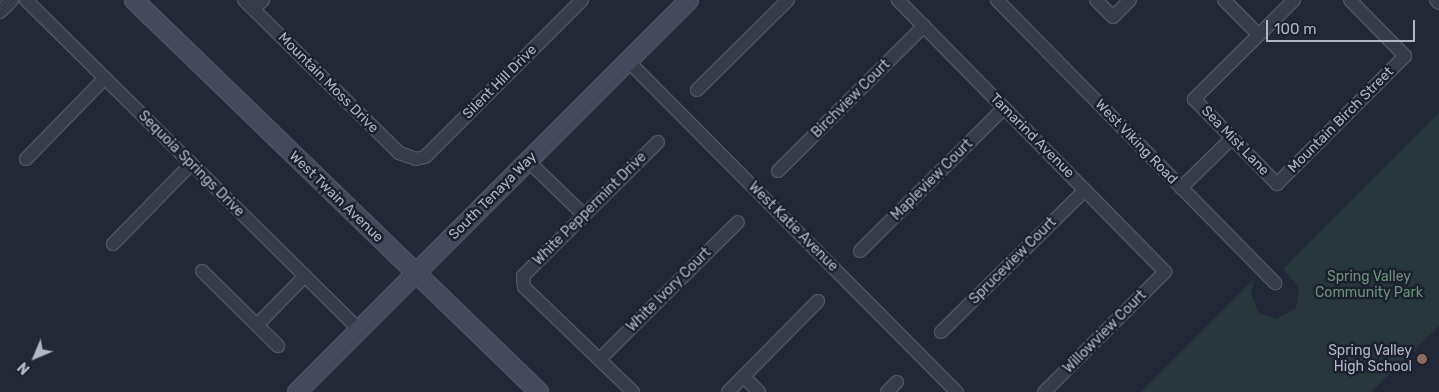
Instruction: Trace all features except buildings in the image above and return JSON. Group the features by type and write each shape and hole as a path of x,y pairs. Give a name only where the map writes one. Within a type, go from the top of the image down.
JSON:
{"street":[{"path":"0,12 12,0"},
{"name":"Sequoia Springs Drive","path":"26,0 304,277 358,328"},
{"name":"West Twain Avenue","path":"134,0 539,392"},
{"name":"Mountain Moss Drive","path":"244,0 399,154 416,159"},
{"path":"254,9 263,0"},
{"name":"Silent Hill Drive","path":"416,159 425,157 582,0"},
{"name":"South Tenaya Way","path":"296,392 358,328 416,274 689,0"},
{"path":"769,0 779,9"},
{"path":"697,90 788,0"},
{"name":"Tamarind Avenue","path":"898,0 1165,272"},
{"name":"West Viking Road","path":"997,0 1275,283"},
{"path":"1096,0 1113,17 1130,0"},
{"path":"1224,0 1259,35 1294,0"},
{"name":"Mountain Birch Street","path":"1277,184 1405,56 1350,0"},
{"path":"1436,0 1439,3"},
{"name":"Birchview Court","path":"778,171 924,26"},
{"name":"Sea Mist Lane","path":"1259,35 1194,99 1277,184"},
{"name":"West Katie Avenue","path":"628,61 957,392"},
{"path":"26,159 105,78"},
{"name":"Mapleview Court","path":"860,251 1004,108"},
{"path":"1181,188 1232,138"},
{"name":"White Peppermint Drive","path":"600,359 524,287 523,276 658,142"},
{"path":"528,161 584,216"},
{"path":"113,244 191,164"},
{"name":"Spruceview Court","path":"941,332 1085,190"},
{"name":"White Ivory Court","path":"600,359 738,222"},
{"path":"202,271 278,346"},
{"name":"Willowview Court","path":"1044,392 1165,272"},
{"path":"257,325 304,277"},
{"path":"728,392 818,301"},
{"path":"600,359 633,392"},
{"path":"744,376 759,392"},
{"path":"887,392 897,382"}],"green space":[{"name":"Spring Valley Community Park","path":"1439,113 1439,326 1371,392 1141,392 1254,279 1251,294 1259,313 1277,319 1296,308 1299,288 1283,269"}],"place":[{"name":"Spring Valley High School","path":"1422,359"}]}
